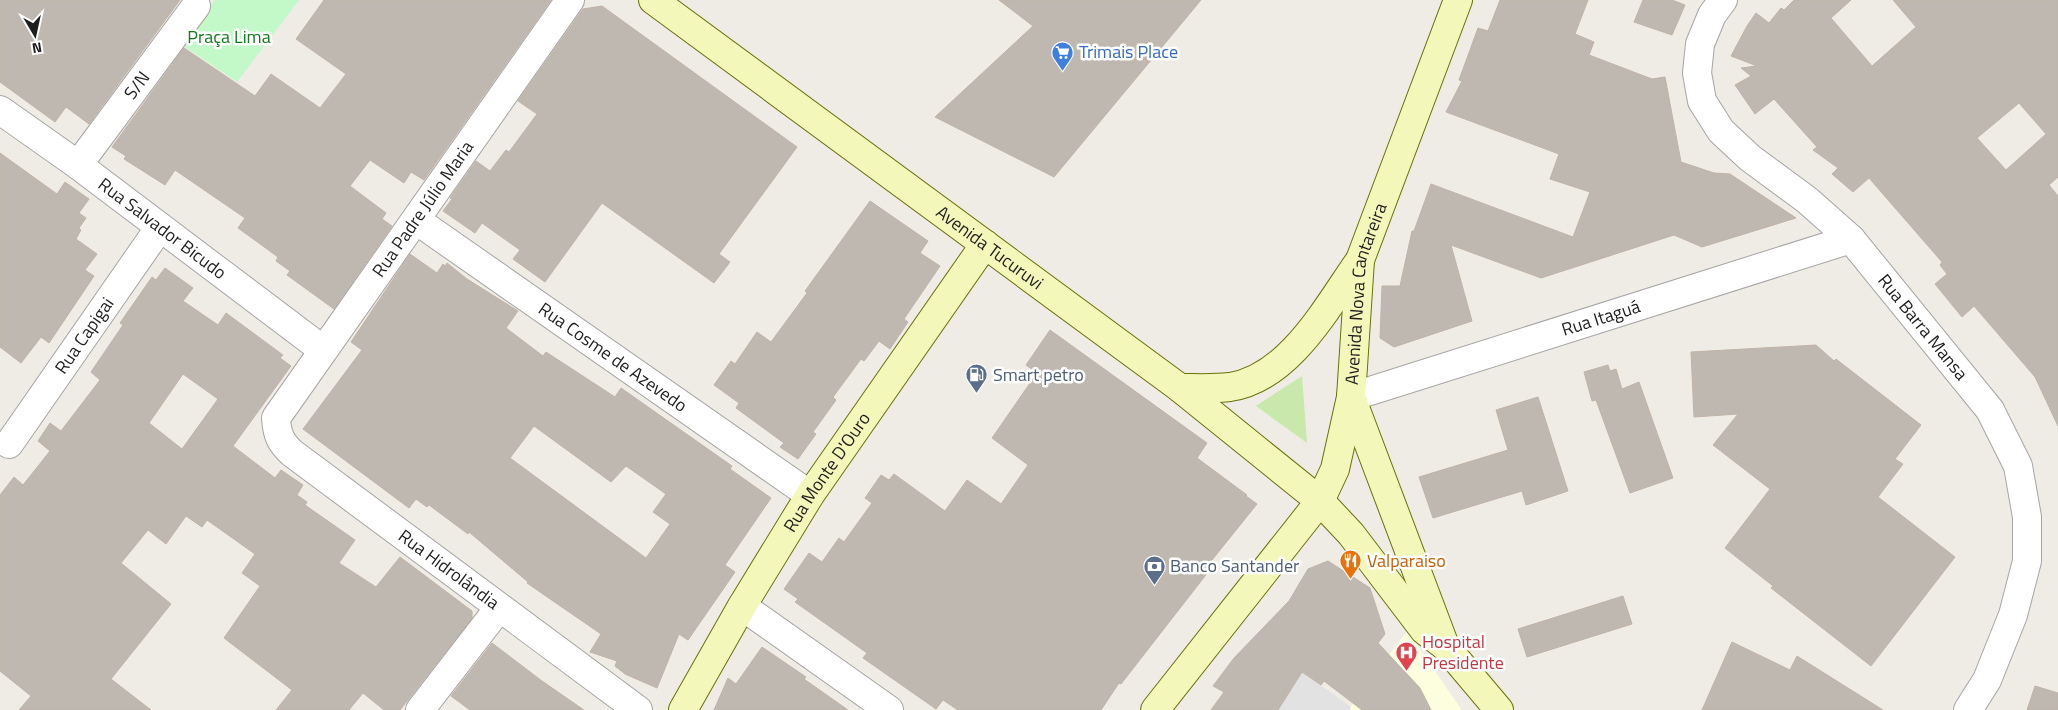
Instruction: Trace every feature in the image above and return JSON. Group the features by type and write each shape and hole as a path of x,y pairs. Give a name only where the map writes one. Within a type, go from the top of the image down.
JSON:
{"main road":[{"name":"Avenida Tucuruvi","path":"653,0 1180,388 1320,501"},
{"name":"Avenida Nova Cantareira","path":"1446,646 1351,397 1360,260 1458,0"},
{"name":"Rua Monte D'Ouro","path":"682,710 742,606 810,495 985,244"},
{"path":"1180,388 1230,387 1258,379 1274,368 1303,340 1360,260"},
{"path":"1154,710 1320,501 1335,469 1351,397"},
{"name":"Avenida Nova Cantareira","path":"1320,501 1351,534 1424,630 1446,646 1499,710"}],"street":[{"name":"Rua Padre Júlio Maria","path":"276,418 570,0"},
{"name":"Rua Barra Mansa","path":"1723,0 1712,15 1700,44 1696,73 1702,101 1721,131 1750,158 1808,200 1851,239 1990,410 2018,466 2027,517 2027,561 2013,615 1987,680 1968,710"},
{"name":"S/N","path":"78,165 196,6"},
{"name":"Rua Salvador Bicudo","path":"0,110 78,165 322,350"},
{"name":"Rua Cosme de Azevedo","path":"416,220 810,495"},
{"name":"Rua Capigai","path":"9,444 160,227"},
{"name":"Rua Itaguá","path":"1351,397 1851,239"},
{"name":"Rua Hidrolândia","path":"276,418 277,435 282,444 292,453 638,710"},
{"path":"742,606 889,710"},
{"path":"420,710 499,608"}],"shaded area":[{"name":"Hospital Presidente","path":"1407,631 1462,710 1348,710"},
{"path":"1302,672 1351,707 1350,710 1277,710"}],"green space":[{"name":"Praça Lima","path":"215,0 299,0 237,82 181,44"},
{"path":"1302,376 1307,443 1256,406"}],"building":[{"path":"0,0 180,0 89,124 66,107 55,122 0,82"},
{"path":"324,0 551,0 424,180 411,172 404,183 370,160 350,186 386,213 382,219 392,226 334,309 287,275 290,271 276,261 278,257 238,228 245,218 175,170 165,185 124,159 126,156 112,147 184,48 255,96 271,74 320,108 346,74 296,39"},
{"name":"Trimais Place","path":"999,0 1201,0 1054,177 935,117 1033,26"},
{"path":"1500,0 1588,0 1575,34 1594,42 1589,55 1652,79 1665,77 1681,162 1714,173 1730,174 1796,218 1702,247 1674,235 1541,278 1451,245 1472,321 1394,347 1380,338 1382,286 1400,286 1412,231 1414,231 1431,184 1573,237 1590,192 1550,179 1559,154 1446,112 1462,81 1459,80 1478,28 1488,31"},
{"path":"1643,0 1672,0 1685,5 1672,35 1634,22"},
{"path":"1794,0 1851,0 1831,18 1872,66 1916,27 1893,0 2058,0 2058,177 2049,185 2058,196 2058,426 2035,377 1974,306 1962,317 1935,284 1947,274 1940,265 1942,262 1869,178 1853,192 1832,174 1838,168 1813,150 1817,147 1774,99 1755,114 1735,85 1751,76 1741,68 1757,66 1731,56 1747,26 1756,13 1769,23 1781,8 1784,10","holes":["2019,103 2046,134 2006,170 1977,138"]},
{"path":"602,6 797,147 719,254 730,262 714,283 602,203 545,282 513,259 520,250 482,223 475,233 443,211 476,161 490,171 506,150 509,152 537,114 518,101 583,9"},
{"path":"0,153 57,194 65,182 89,199 79,213 86,218 79,228 81,230 76,239 97,254 85,270 94,276 49,343 41,337 21,363 0,347"},
{"path":"870,201 928,241 920,253 940,266 904,319 908,322 890,349 879,341 864,361 861,359 833,397 836,400 813,432 816,434 798,459 780,447 784,443 736,408 739,403 714,385 731,361 735,364 757,332 771,342"},
{"path":"410,254 437,273 443,264 445,266 447,263 467,279 518,311 506,328 543,356 546,352 615,397 621,388 732,466 730,469 771,498 725,565 735,572 688,640 679,634 657,688 625,674 615,666 617,661 590,652 601,634 527,583 469,532 468,534 429,505 427,507 416,499 409,508 303,429 362,350 351,342","holes":["534,426 611,482 626,466 666,494 653,512 670,524 646,558 510,458"]},
{"path":"165,268 193,288 183,301 218,325 226,313 283,355 280,358 291,366 233,446 275,478 281,470 303,485 297,495 307,502 305,505 355,540 339,563 376,587 400,557 472,611 472,618 400,710 384,710 363,693 349,710 276,710 292,690 224,638 260,586 242,573 255,554 207,520 202,527 186,516 166,544 148,530 121,563 171,604 111,679 151,710 19,710 31,696 0,671 0,495 14,477 23,485 50,451 38,441 50,423 61,431 100,380 91,372 123,325 120,323 152,277 156,280","holes":["183,374 218,399 182,449 149,423"]},
{"path":"1050,330 1207,443 1197,458 1257,504 1208,565 1212,567 1121,684 1119,683 1101,710 958,710 943,700 936,709 863,658 867,653 795,602 798,599 784,589 809,553 822,562 839,538 844,542 872,503 865,498 881,475 889,480 894,474 945,511 967,480 1001,504 1028,465 992,438 1037,373 1026,365"},
{"path":"1816,345 1834,361 1836,359 1921,425 1895,459 1903,464 1878,497 1955,557 1871,666 1771,588 1773,586 1725,548 1770,489 1713,445 1738,414 1694,417 1691,352"},
{"path":"1608,365 1610,371 1616,369 1622,389 1639,382 1673,478 1630,493 1596,400 1592,401 1584,372"},
{"path":"1538,397 1568,491 1526,505 1522,491 1433,518 1419,477 1508,450 1496,410"},
{"path":"1328,561 1370,588 1385,634 1378,643 1420,688 1431,710 1362,710 1324,681 1321,685 1302,672 1278,710 1211,710 1224,692 1213,686 1234,658 1289,601 1308,569"},
{"path":"1623,596 1632,624 1527,657 1518,629"},
{"path":"1732,642 1790,670 1797,656 1883,710 1702,710"},
{"path":"492,643 584,710 470,710 451,696"},
{"path":"762,647 806,677 804,679 848,710 714,710 728,678 736,684"},
{"path":"2035,686 2058,693 2058,710 2027,710"}],"place":[{"name":"Trimais Place","path":"1063,71"},
{"name":"Smart petro","path":"977,394"},
{"name":"Valparaiso","path":"1351,580"},
{"name":"Banco Santander","path":"1154,585"},
{"name":"Hospital Presidente","path":"1406,671"}]}
